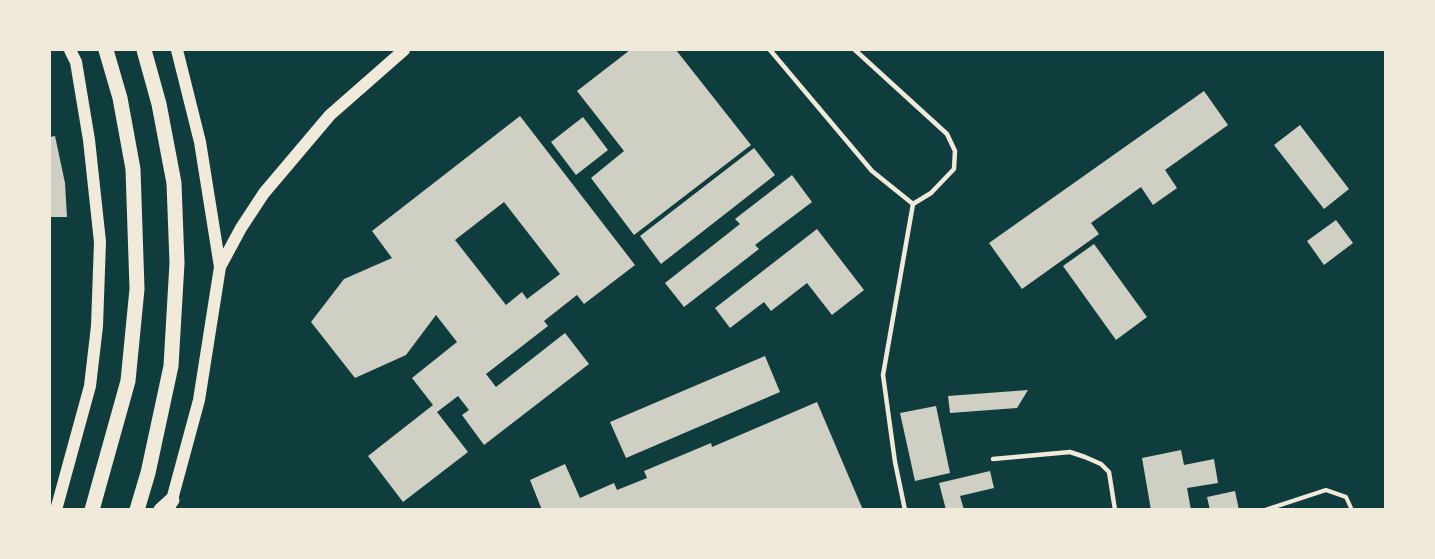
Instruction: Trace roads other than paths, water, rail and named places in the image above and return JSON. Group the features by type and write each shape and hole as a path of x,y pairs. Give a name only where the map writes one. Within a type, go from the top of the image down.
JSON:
{"main road":[{"path":"56,510 90,386 97,326 99,231 89,140 76,62 70,50"},
{"path":"92,510 128,381 136,289 133,168 120,98 106,50"},
{"path":"137,510 148,473 171,366 177,263 174,183 159,104 144,50"},
{"path":"168,506 199,400 220,267 200,142 177,50"},
{"path":"220,267 240,228 264,193 330,115 404,50"}],"lane":[{"path":"770,50 872,171 913,204"},
{"path":"855,50 947,134 955,151 954,169 931,193 913,204 883,375 895,462 905,510"},
{"path":"993,459 1070,452 1085,457 1101,464 1109,472 1115,510"}]}
